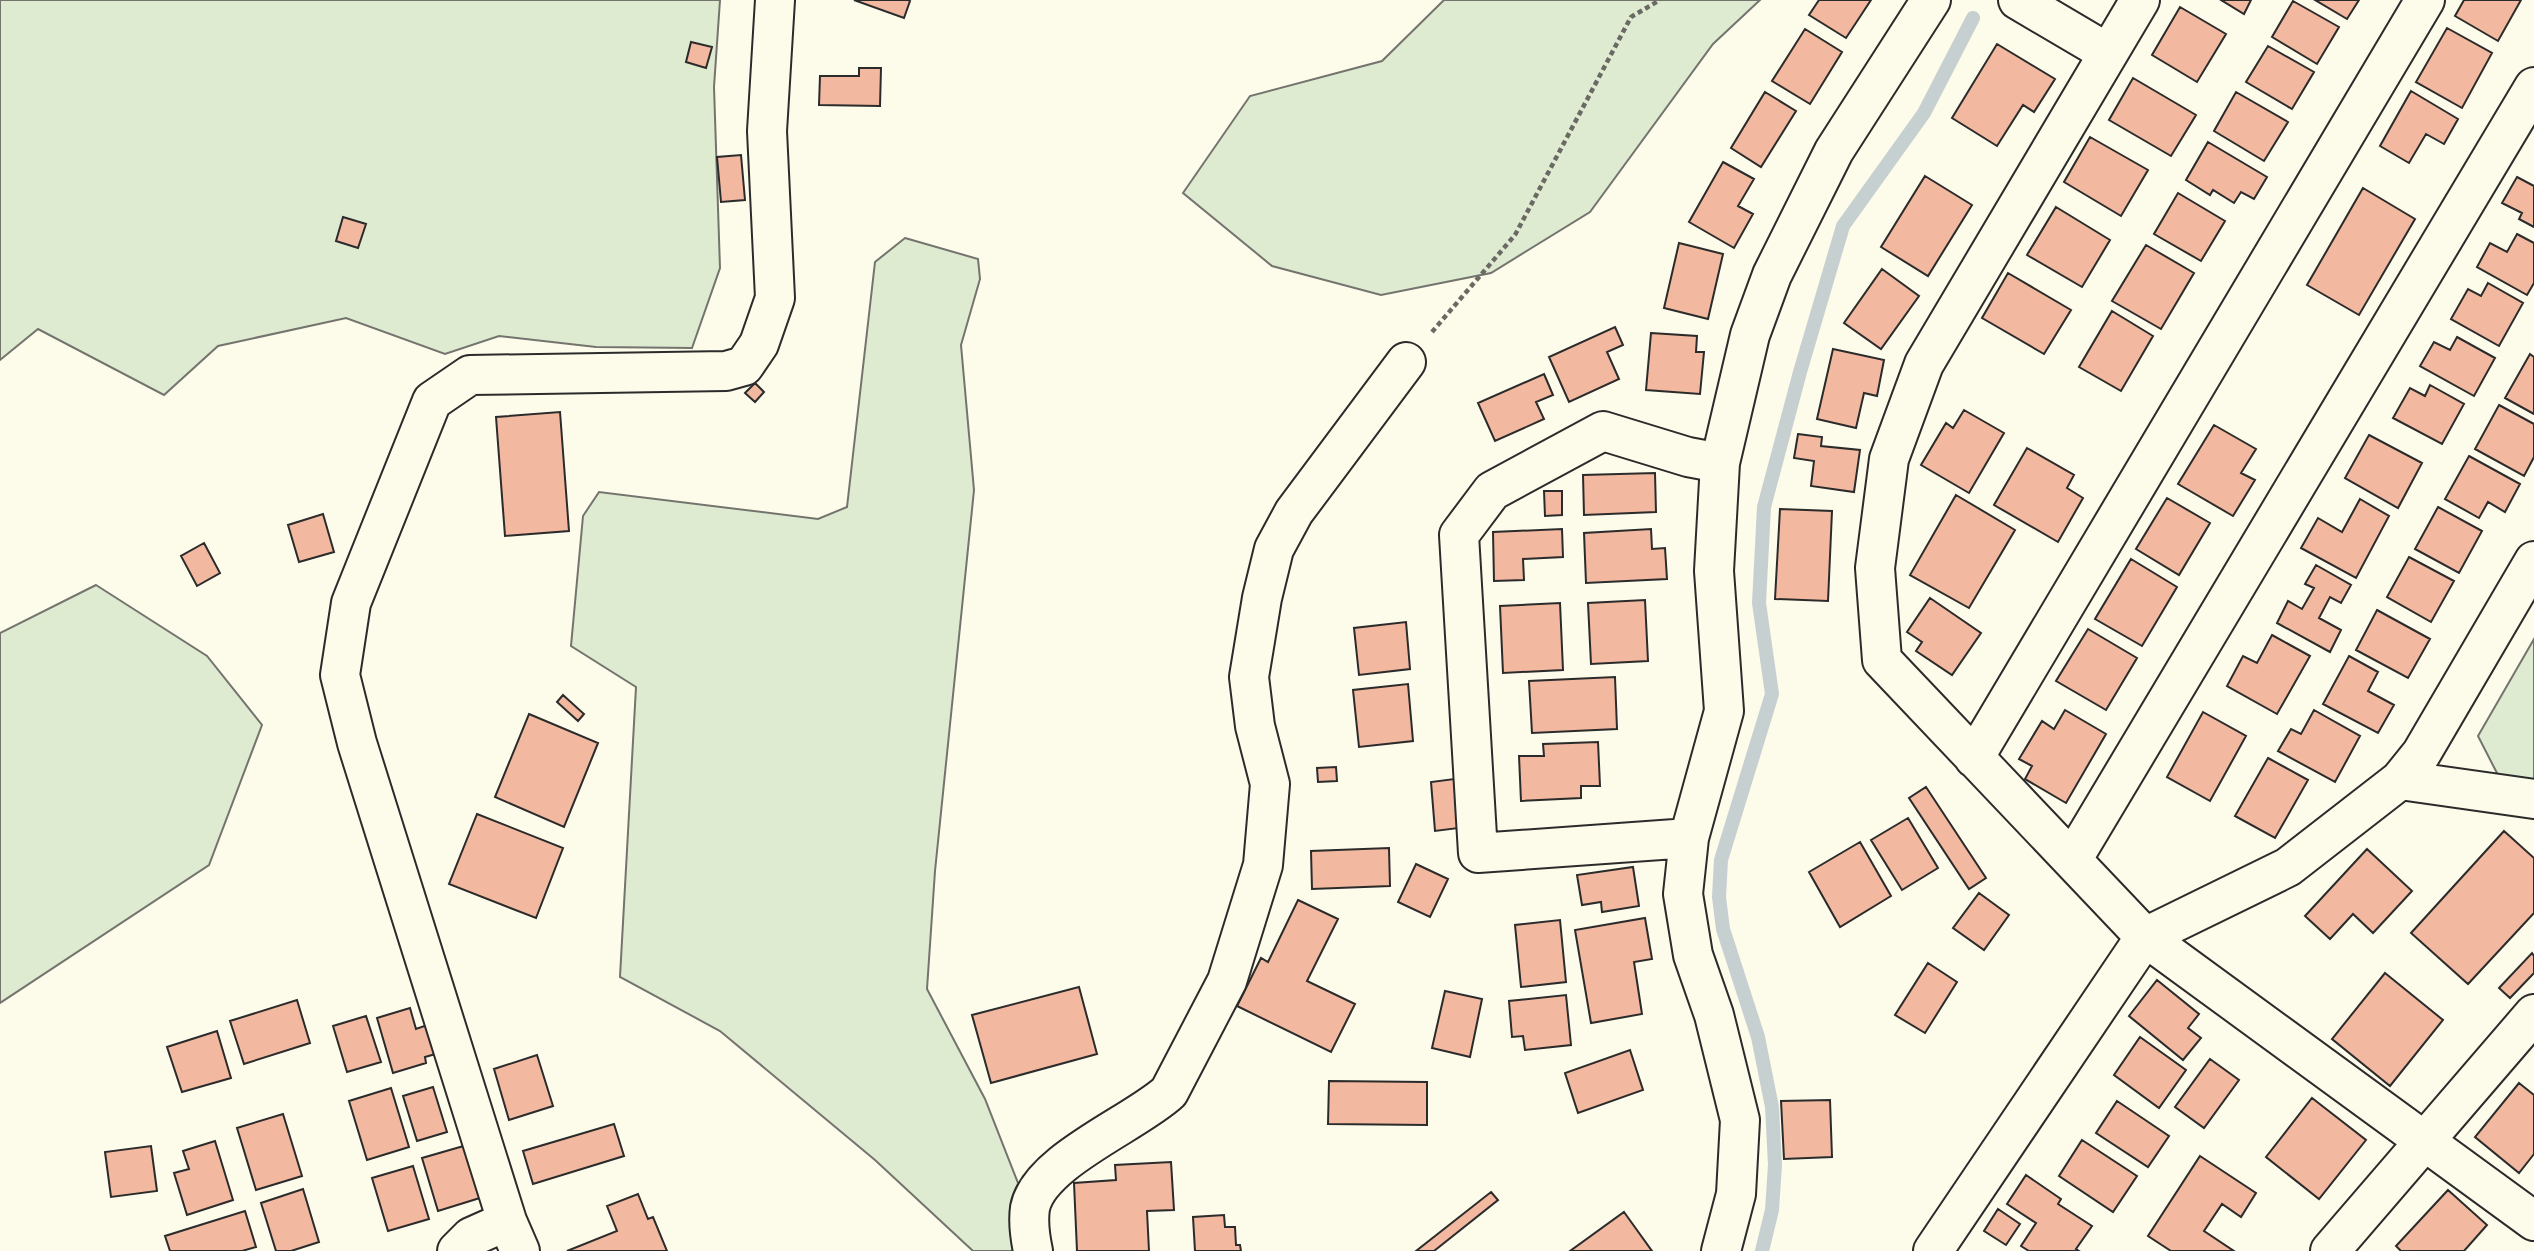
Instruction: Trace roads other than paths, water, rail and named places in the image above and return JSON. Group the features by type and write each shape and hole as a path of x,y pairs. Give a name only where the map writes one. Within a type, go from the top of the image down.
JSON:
{"street":[{"path":"457,1251 471,1237 513,1236 357,743 341,675 351,603 432,401 470,374 726,371 744,366 759,344 775,298 767,131 775,0"},
{"path":"1721,1251 1736,1194 1740,1120 1714,1015 1693,955 1683,894 1689,838 1724,712 1714,571 1720,463 1751,335 1772,275 1834,151 1931,0"},
{"path":"2018,0 2108,53"},
{"path":"2140,0 1924,363 1889,459 1875,568 1882,660 2145,937 2534,1221"},
{"path":"1974,758 2425,0"},
{"path":"2073,860 2534,87"},
{"path":"1032,1251 1030,1206 1039,1186 1074,1156 1117,1125 1155,1105 1169,1092 1227,981 1263,865 1270,783 1255,726 1249,677 1262,598 1274,549 1294,512 1406,362"},
{"path":"1689,838 1478,853 1459,535 1492,491 1604,431 1688,457 1720,463"},
{"path":"1933,1251 2145,937 2288,867 2400,780 2421,754 2534,561"},
{"path":"2400,780 2534,799"},
{"path":"2330,1251 2534,1014"}],"waterway":[{"path":"1762,1251 1772,1210 1775,1165 1772,1107 1758,1037 1723,929 1719,897 1721,860 1772,694 1759,603 1764,507 1843,226 1924,113 1973,18"}]}
